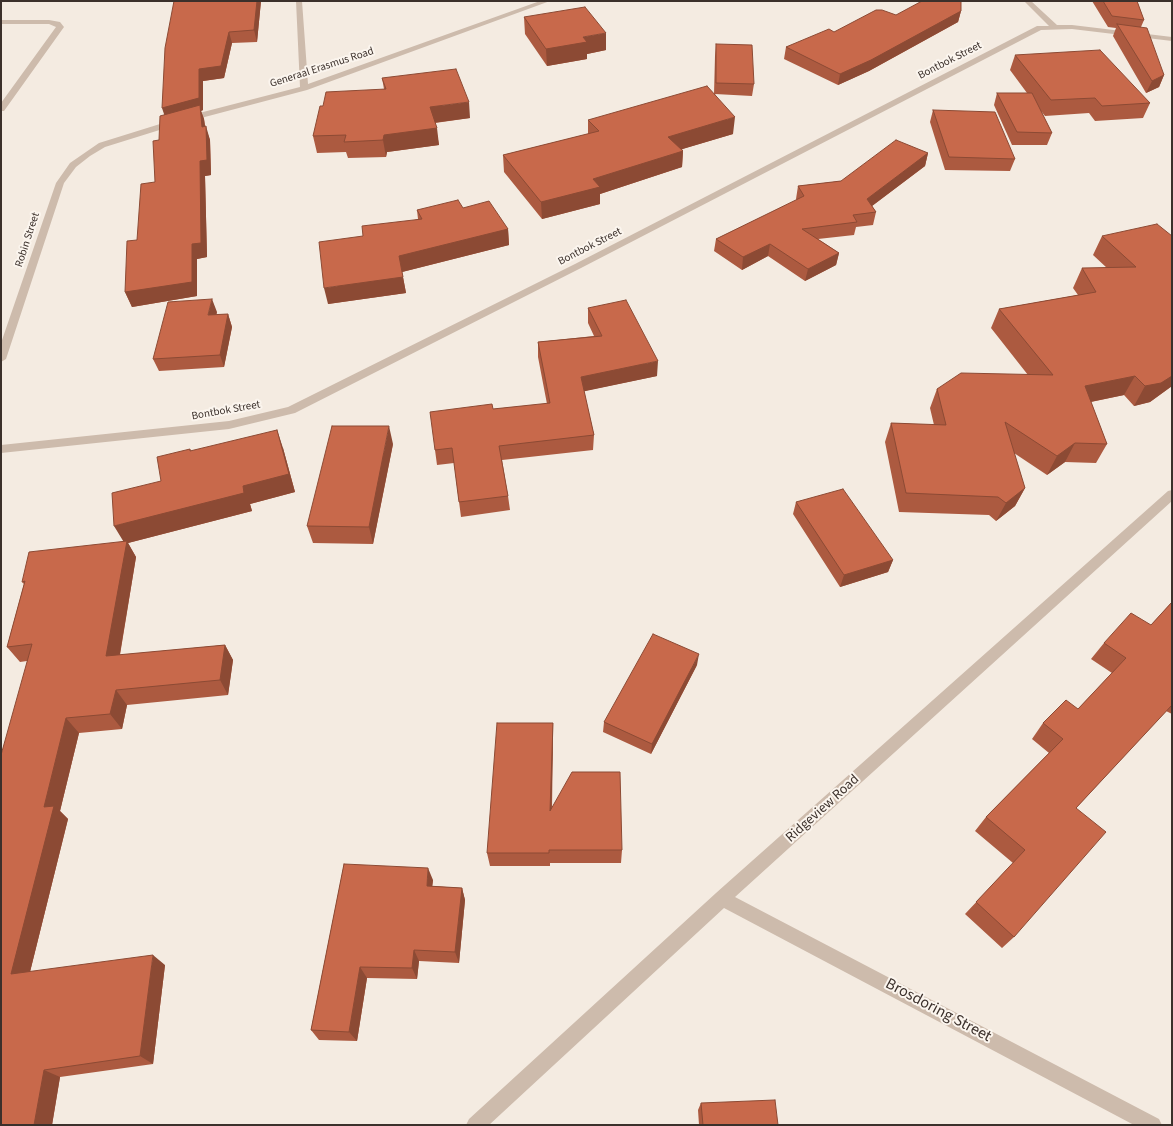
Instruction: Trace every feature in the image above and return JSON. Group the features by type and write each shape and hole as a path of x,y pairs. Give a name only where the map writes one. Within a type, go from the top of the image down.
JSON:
{"street":[{"path":"299,1 304,88"},
{"name":"Generaal Erasmus Road","path":"102,145 179,121 304,88 547,1"},
{"path":"1027,1 1054,26"},
{"path":"1,22 49,22 60,27 1,109"},
{"name":"Bontbok Street","path":"1,449 229,425 291,410 578,266 1031,32 1054,26 1172,39"},
{"name":"Robin Street","path":"1,359 60,183 73,166 102,145"},
{"name":"Ridgeview Road","path":"476,1125 722,899 1172,494"},
{"name":"Brosdoring Street","path":"722,899 1153,1125"}],"building":[{"path":"174,1 257,1 254,30 229,32 221,66 199,69 199,98 162,108 165,48"},
{"path":"922,1 961,1 961,11 871,60 840,74 786,47 829,29 834,32 876,10 896,15"},
{"path":"1103,1 1137,1 1144,20 1112,16"},
{"path":"585,7 606,33 583,37 587,42 546,49 524,17"},
{"path":"1117,24 1147,28 1164,75 1152,81"},
{"path":"716,44 752,45 754,84 716,83"},
{"path":"1100,50 1150,103 1102,106 1095,98 1051,100 1015,55"},
{"path":"456,69 469,102 430,107 437,128 384,135 383,140 344,142 346,135 313,136 320,106 323,106 326,92 386,89 382,78"},
{"path":"707,86 735,117 668,137 683,151 593,179 600,187 541,202 503,155 599,131 588,120"},
{"path":"997,93 1032,93 1052,133 1017,132"},
{"path":"200,105 202,127 206,126 207,160 200,161 201,243 192,244 192,282 125,292 127,241 137,240 141,184 155,182 153,141 159,140 160,116"},
{"path":"933,110 995,112 1015,159 949,157"},
{"path":"896,140 928,153 867,199 876,212 853,215 857,222 802,229 839,253 808,269 770,244 743,257 716,239 804,196 798,186 841,181"},
{"path":"458,200 463,208 489,201 508,229 399,256 403,277 324,288 319,242 363,236 362,226 422,219 417,210"},
{"path":"1157,224 1172,236 1172,376 1161,383 1145,386 1135,376 1085,386 1107,444 1075,443 1057,456 1005,422 1025,488 1006,503 998,497 906,493 891,423 946,425 937,389 961,373 1053,375 999,309 1096,292 1082,268 1136,267 1102,236"},
{"path":"212,299 208,315 228,314 220,355 153,359 168,302"},
{"path":"626,300 658,361 581,377 594,435 499,446 508,496 459,502 452,448 435,450 430,412 492,404 493,409 550,403 538,342 602,336 588,308"},
{"path":"332,426 389,426 369,527 307,526"},
{"path":"277,430 289,474 243,486 244,493 114,526 112,493 161,481 157,457"},
{"path":"843,489 893,560 844,575 796,502"},
{"path":"127,541 106,656 225,645 220,680 116,690 110,714 66,718 44,807 54,806 11,974 153,955 140,1056 44,1070 34,1125 1,1125 1,755 32,644 7,647 25,581 22,582 29,552"},
{"path":"1172,602 1172,705 1076,808 1106,832 1014,937 976,902 1025,850 986,817 1063,739 1043,723 1066,700 1078,709 1126,658 1104,643 1131,613 1151,625"},
{"path":"653,634 699,654 652,744 604,722"},
{"path":"497,723 553,723 550,811 572,772 620,772 622,850 549,850 549,853 487,853"},
{"path":"344,864 428,868 427,886 462,888 455,952 414,950 412,968 360,967 349,1032 311,1030"},
{"path":"775,1100 778,1125 703,1125 701,1103"}]}
